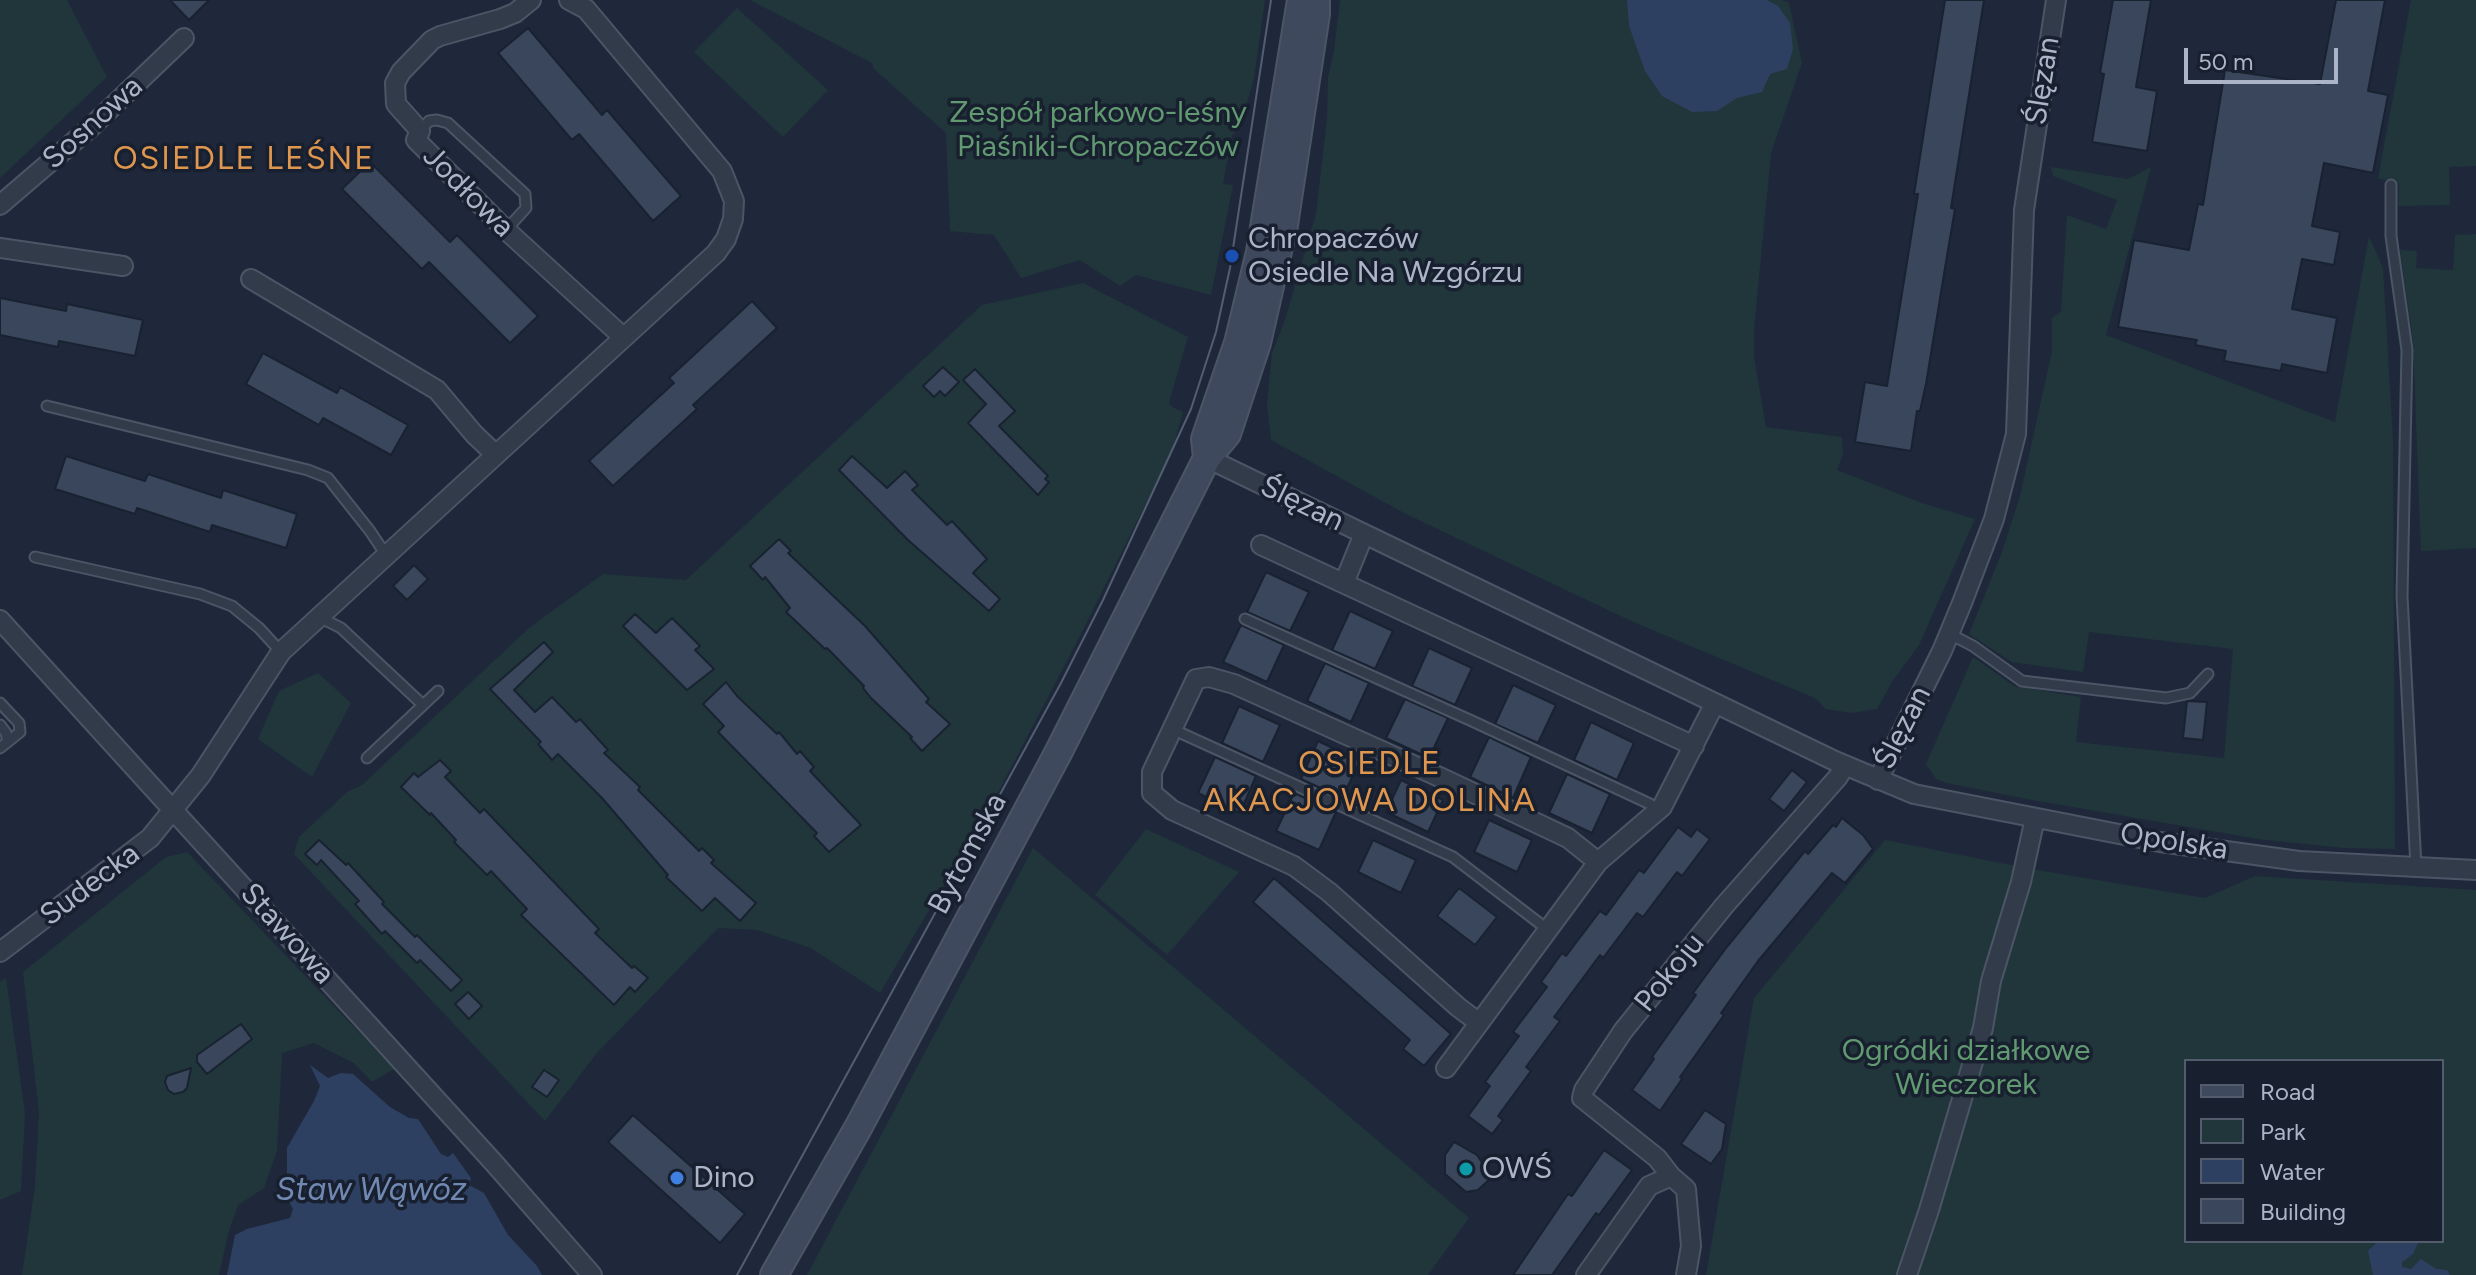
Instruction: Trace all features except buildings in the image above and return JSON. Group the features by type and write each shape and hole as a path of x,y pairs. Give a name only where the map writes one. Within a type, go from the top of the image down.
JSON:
{"main road":[{"name":"Bytomska","path":"1207,458 1205,439 1238,343 1260,252 1301,0"},
{"name":"Bytomska","path":"774,1275 858,1128 1058,753 1207,458 1227,434 1257,343 1284,225 1316,0"}],"street":[{"name":"Jodłowa","path":"531,0 515,13 432,40 401,72 395,83 396,104 420,131 416,140 506,230 623,337"},
{"path":"174,810 201,775 281,652 716,253 726,239 733,219 734,201 722,171 586,9 569,0"},
{"name":"Ślęzan","path":"1207,458 1878,780 1950,634 1994,519 2016,434 2024,210 2056,0"},
{"name":"Sosnowa","path":"0,205 91,127 184,38"},
{"path":"0,248 123,266"},
{"path":"251,279 437,390 496,455"},
{"path":"1344,583 1364,534"},
{"path":"1261,545 1694,746"},
{"name":"Stawowa","path":"0,620 592,1275"},
{"path":"1478,1022 1329,892 1294,866 1172,810 1152,793 1152,772 1196,679 1209,677 1234,684 1568,838 1598,862"},
{"path":"1446,1068 1598,862 1662,807 1715,703"},
{"name":"Pokoju","path":"1686,1275 1691,1246 1686,1189 1657,1158 1582,1098 1584,1090 1623,1031 1845,765"},
{"name":"Opolska","path":"1878,780 1914,794 2160,842 2299,861 2476,870"},
{"name":"Sudecka","path":"2,946 150,838 174,810"},
{"path":"1907,1275 1983,1028 1991,981 2021,882 2035,818"},
{"path":"1586,1275 1649,1186 1671,1176"},
{"path":"571,1251 577,1275"}],"lane":[{"path":"420,131 429,121 448,123 525,194 526,208 506,230"},
{"path":"2391,185 2391,236 2407,350 2402,596 2416,867"},
{"path":"47,406 308,470 328,478 386,555"},
{"path":"35,557 200,594 232,606 259,628 281,652"},
{"path":"319,617 341,628 423,705"},
{"path":"1245,619 1486,727 1658,810"},
{"path":"1950,634 1973,646 2022,681 2166,698 2190,693 2208,674"},
{"path":"367,758 438,691"},
{"path":"0,703 19,723 20,732 4,745"},
{"path":"0,725 6,733 4,745"},
{"path":"1172,729 1453,857 1547,929"}],"green space":[{"path":"0,0 67,0 107,77 0,178"},
{"name":"Zespół parkowo-leśny Piaśniki-Chropaczów","path":"750,0 1265,0 1254,79 1240,126 1232,136 1223,184 1233,185 1211,295 1136,275 1120,286 1080,260 1021,278 994,235 950,231 946,133 874,69 872,63"},
{"path":"1340,0 1782,0 1789,3 1802,63 1771,153 1754,329 1754,357 1766,427 1842,437 1843,454 1837,470 1922,503 1975,519 1919,645 1877,709 1852,713 1826,709 1815,698 1631,621 1406,514 1271,440 1267,404 1272,353 1285,320 1316,214 1327,119 1328,77"},
{"path":"2411,0 2476,0 2476,166 2449,167 2450,205 2398,206 2399,184 2378,178"},
{"path":"737,8 828,90 783,137 694,52"},
{"path":"2051,167 2128,179 2151,167 2106,335 2335,422 2369,236 2383,268 2393,441 2395,849 2343,848 2258,839 2032,800 1947,783 1936,779 1926,764 1973,657 2014,686 2081,697 2076,742 2224,758 2233,649 2089,632 2083,672 2012,662 1969,634 2002,552 2020,496 2052,351 2052,318 2061,312 2067,215 2106,229 2117,200 2053,176"},
{"path":"2476,234 2476,548 2421,551 2413,341 2400,250 2417,251 2416,268 2453,270 2455,235"},
{"path":"1083,283 1188,337 1169,403 1183,412 1172,451 992,804 880,993 811,948 757,930 718,928 596,1054 545,1121 294,854 299,837 347,792 362,785 529,628 603,574 686,580 982,305"},
{"path":"318,673 351,703 312,777 258,739 279,691"},
{"path":"1146,829 1239,872 1167,955 1095,895"},
{"name":"Ogródki działkowe Wieczorek","path":"1885,840 2025,868 2205,898 2255,876 2476,890 2476,1275 1706,1275 1754,998"},
{"path":"1033,848 1469,1218 1428,1275 807,1275"},
{"path":"187,852 394,1069 372,1082 354,1063 314,1043 282,1053 277,1151 264,1188 238,1205 219,1275 22,1275 35,1186 39,1113 23,972 166,857"},
{"path":"6,978 25,1113 21,1191 0,1200 0,982"}],"water":[{"path":"1627,0 1767,0 1778,6 1790,23 1793,49 1787,69 1770,74 1762,92 1737,98 1717,111 1692,112 1662,96 1645,71 1629,26"},
{"name":"Staw Wąwóz","path":"310,1065 328,1078 341,1073 353,1074 390,1107 409,1118 418,1119 441,1154 448,1157 453,1153 471,1178 469,1185 484,1193 508,1235 542,1275 227,1275 235,1235 290,1218 293,1209 287,1198 287,1148 320,1086"},
{"path":"2376,1243 2418,1243 2413,1254 2402,1262 2402,1267 2411,1269 2421,1259 2436,1269 2447,1270 2450,1275 2373,1275 2368,1251"}],"tram line":[{"path":"737,1275 1061,683 1191,409 1216,332 1230,268 1271,0"}],"place":[{"name":"Chropaczów Osiedle Na Wzgórzu","path":"1232,256"},
{"name":"OWŚ","path":"1466,1169"},
{"name":"Dino","path":"677,1178"}],"district":[{"name":"OSIEDLE LEŚNE","path":"244,160"},
{"name":"OSIEDLE AKACJOWA DOLINA","path":"1370,784"}]}
